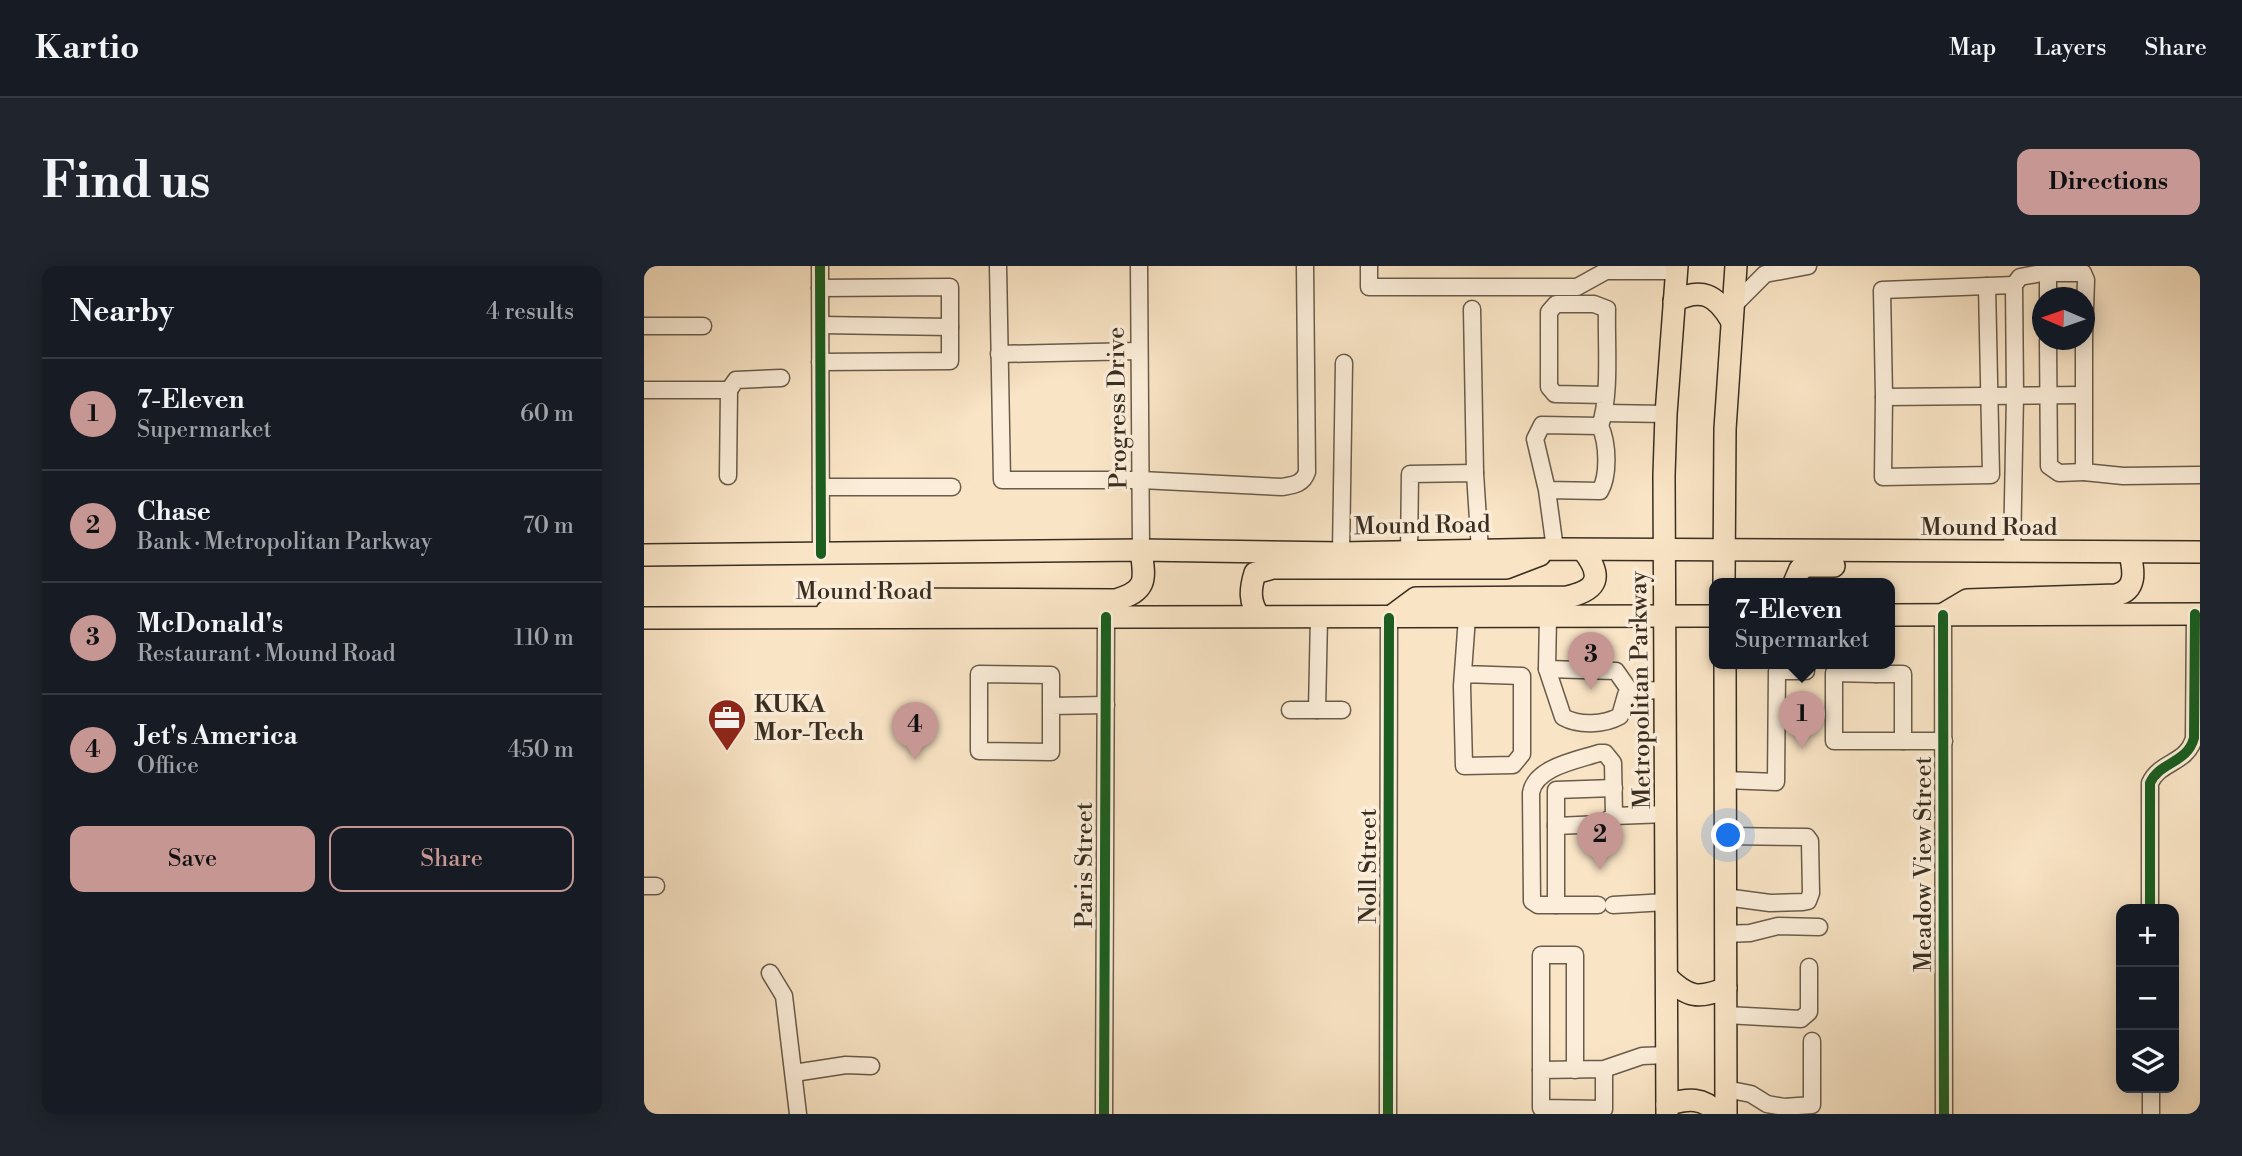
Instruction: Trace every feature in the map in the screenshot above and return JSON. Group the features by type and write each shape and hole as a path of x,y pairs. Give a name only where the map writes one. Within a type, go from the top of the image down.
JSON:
{"main road":[{"path":"1724,578 1725,429 1736,266"},
{"name":"Metropolitan Parkway","path":"1667,1110 1666,414 1677,269"},
{"path":"1674,301 1690,294 1704,294 1732,313"},
{"path":"1259,617 1253,608 1251,590 1255,573 1273,568 1506,568 1555,549"},
{"name":"Mound Road","path":"644,555 1141,551 1341,553 1555,549 2130,554 2200,552"},
{"path":"1389,618 1416,598 1567,597 1582,594 1592,587 1595,580 1592,561 1583,550"},
{"path":"805,618 866,599 1116,600 1140,589 1144,574 1141,551"},
{"path":"1796,578 1800,569 1807,566 2048,565 2086,553"},
{"path":"1943,615 1967,600 2125,593 2134,578 2130,554"},
{"path":"1895,615 2197,614"},
{"name":"Mound Road","path":"644,618 1709,616"},
{"path":"1725,669 1726,1114"},
{"path":"1667,977 1677,987 1695,995 1705,996 1726,988"},
{"path":"1667,1110 1689,1099 1698,1100 1719,1114"}],"street":[{"path":"820,266 821,554"},
{"path":"998,266 1002,480 1141,480 1282,487 1304,480 1307,463 1305,266"},
{"name":"Progress Drive","path":"1139,266 1141,551"},
{"path":"1369,266 1369,288 1577,287 1606,271 1677,269"},
{"path":"1732,313 1765,274 1804,269 1808,266"},
{"path":"2048,273 2048,287"},
{"path":"2012,553 2014,285 2020,277 2048,273 2083,273 2086,287"},
{"path":"1987,286 1991,475 1883,477 1882,290 1987,286 2014,285"},
{"path":"820,288 950,286 950,361 820,362"},
{"path":"1547,490 1600,491 1605,482 1602,420 1605,395 1607,309 1594,304 1556,304 1549,312 1549,387 1555,394 1605,395"},
{"path":"1472,309 1475,473 1480,551"},
{"path":"821,325 950,327"},
{"path":"644,326 703,326"},
{"path":"2048,350 2049,466 2059,473 2200,475"},
{"path":"2084,350 2084,472"},
{"path":"999,354 1139,351"},
{"path":"1341,553 1344,363"},
{"path":"728,476 729,390 736,380 781,378"},
{"path":"644,390 729,390"},
{"path":"1884,397 2083,395"},
{"path":"1555,549 1547,490 1535,439 1542,425 1666,414"},
{"path":"1409,552 1410,474 1475,473"},
{"path":"821,487 952,487"},
{"path":"2150,904 2150,783 2159,771 2186,754 2194,738 2197,614"},
{"name":"Meadow View Street","path":"1943,615 1944,1114"},
{"path":"1548,616 1547,669 1563,717 1573,723 1610,722 1620,716 1626,695 1630,691 1666,690"},
{"name":"Paris Street","path":"1104,1114 1106,617"},
{"path":"1317,710 1319,617"},
{"path":"1463,674 1522,676 1522,754 1513,765 1464,766 1463,674 1466,617"},
{"name":"Noll Street","path":"1388,1114 1389,618"},
{"path":"1547,669 1616,671 1630,691"},
{"path":"1726,780 1776,782 1777,671 1806,669"},
{"path":"1868,669 1834,673 1834,741 1944,741"},
{"path":"1880,669 1903,674 1903,741"},
{"path":"979,674 1051,675 1051,706 1051,752 979,751 979,674"},
{"path":"1051,706 1106,705"},
{"path":"1290,710 1342,710"},
{"path":"1614,816 1613,763 1605,753 1557,767 1541,776 1531,793 1531,897 1538,905 1667,902"},
{"path":"1556,905 1556,790 1614,788"},
{"path":"1556,826 1601,824 1614,816 1667,814"},
{"path":"1726,836 1807,837 1810,841 1811,893 1808,901 1803,902 1781,903 1726,897"},
{"path":"1725,934 1750,933 1778,926 1819,927"},
{"path":"1575,1070 1575,955 1541,955 1541,1108 1604,1109 1604,1069"},
{"path":"1726,1015 1801,1019 1805,1017 1809,1012 1809,967"},
{"path":"770,972 784,996 798,1114"},
{"path":"1726,1089 1751,1094 1767,1104 1784,1107 1812,1105 1812,1041"},
{"path":"1541,1070 1604,1069 1642,1056 1667,1055"},
{"path":"794,1073 846,1065 872,1066"},
{"path":"2151,1093 2151,1114"}],"cycle path":[{"path":"820,266 821,554"},
{"path":"2150,904 2150,783 2160,770 2186,753 2194,738 2195,614"},
{"path":"1943,615 1944,1114"},
{"path":"1104,1114 1106,617"},
{"path":"1388,1114 1389,618"}],"place":[{"name":"McDonald's","path":"1591,690"},
{"name":"7-Eleven","path":"1802,749"},
{"name":"KUKA Mor-Tech","path":"727,752"},
{"name":"Jet's America","path":"915,760"},
{"name":"Chase","path":"1600,870"}]}
